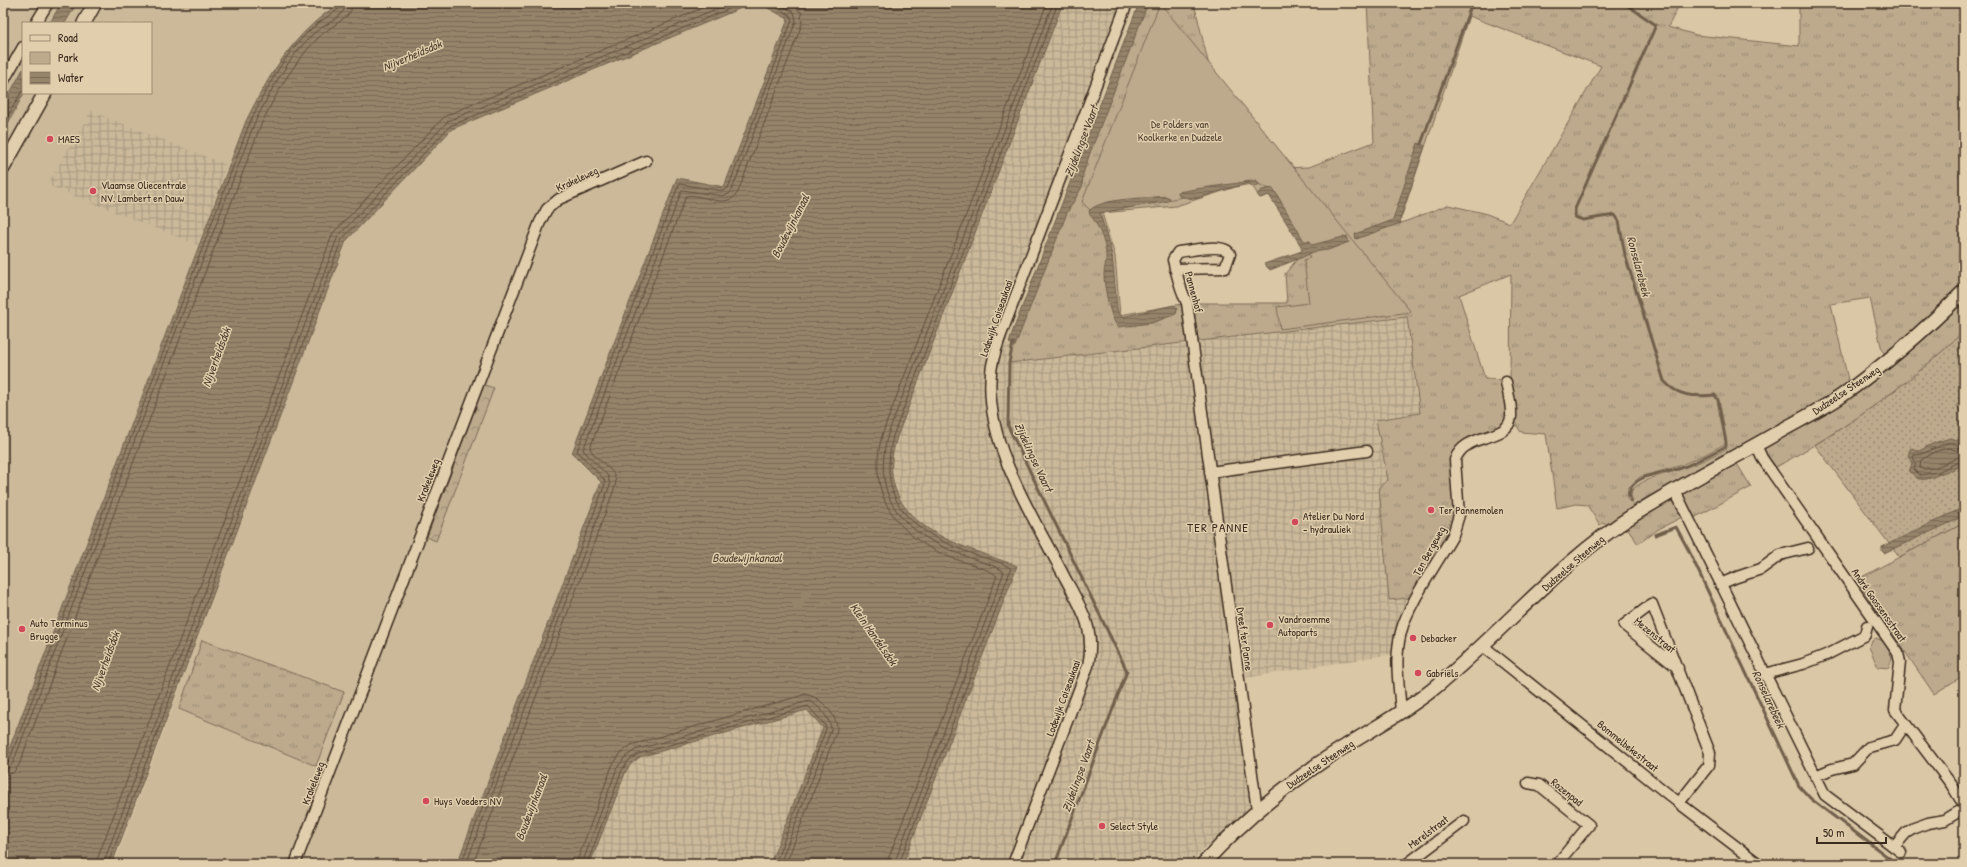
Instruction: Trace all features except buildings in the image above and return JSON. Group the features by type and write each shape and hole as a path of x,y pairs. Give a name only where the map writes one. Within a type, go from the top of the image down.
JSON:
{"main road":[{"path":"85,22 95,3"},
{"path":"3,168 44,94"},
{"name":"Dudzeelse Steenweg","path":"1203,864 1242,823 1257,810 1327,758 1401,712 1430,691 1483,646 1589,548 1633,516 1838,398 1889,360 1928,327 1964,291"}],"street":[{"path":"37,22 48,3"},
{"name":"Lodewijk Coiseaukaai","path":"1013,864 1088,666 1091,651 1091,638 1087,623 1026,502 1002,448 996,431 992,412 991,373 995,353 1004,326 1127,3"},
{"path":"3,82 22,49"},
{"name":"Krakeleweg","path":"295,864 540,222 547,209 559,199 646,161"},
{"name":"Pannenhof","path":"1175,269 1225,268 1230,254 1221,247 1178,252 1173,260 1175,269 1180,288 1186,303 1189,322"},
{"name":"Dreef ter Panne","path":"1189,322 1257,810"},
{"name":"Ten Bergeweg","path":"1401,712 1397,664 1401,632 1407,615 1454,535 1458,524 1459,515 1454,460 1457,453 1464,445 1501,432 1508,426 1511,417 1506,382"},
{"name":"André Goossensstraat","path":"1675,491 1825,795 1897,850 1906,833 1914,828 1928,823 1945,820 1961,808 1950,784 1895,710 1900,662 1898,653 1762,458 1756,445"},
{"path":"1210,472 1367,450"},
{"path":"1720,584 1737,576 1761,569 1780,554 1808,548"},
{"name":"Mezenstraat","path":"1678,668 1624,625 1652,604 1678,668 1710,753 1709,765 1679,803"},
{"name":"André Goossensstraat","path":"1765,674 1803,664 1826,655 1865,635 1867,626"},
{"name":"Bommelbekestraat","path":"1483,646 1679,803 1759,864"},
{"path":"1815,776 1832,769 1853,764 1869,747 1895,740 1903,728"},
{"name":"Rozenpad","path":"1528,783 1539,784 1589,825 1557,864"},
{"name":"Merelstraat","path":"1407,864 1464,821"}],"shaded area":[{"path":"3,3 340,3 264,84 246,121 3,767"},
{"path":"753,3 759,3 788,19 724,187 677,178 601,482 457,864 114,864 346,241 452,129"},
{"path":"1064,3 1135,3 1006,343 1012,346 1009,363 1407,317 1421,413 1376,420 1388,480 1389,600 1417,597 1398,653 1239,679 1255,803 1220,837 1206,846 1190,864 903,864 1017,566 952,542 929,530 910,515 899,499 894,479 892,458 897,437"},
{"path":"91,111 227,165 198,245 47,185"},
{"path":"808,710 823,728 770,864 590,864 626,771 632,763 640,757"}],"green space":[{"path":"1143,3 1194,3 1234,170 1309,167 1374,142 1367,3 1680,3 1668,27 1696,35 1799,46 1799,3 1964,3 1964,164 1962,165 1964,188 1964,331 1918,372 1872,407 1848,424 1771,470 1756,445 1733,458 1729,451 1644,499 1606,525 1604,522 1600,525 1587,505 1577,504 1557,508 1546,434 1521,432 1511,418 1508,426 1457,453 1459,515 1417,597 1389,600 1379,487 1388,480 1376,420 1420,413 1407,317 1009,363 1012,346","holes":["1469,16 1601,66 1510,223 1484,213 1448,205 1399,224","1248,183 1253,187 1260,198 1269,195 1306,248 1285,274 1287,303 1187,303 1120,315 1115,256 1102,213 1176,206","1511,274 1510,380 1485,379 1459,295","1870,298 1882,350 1889,360 1850,389 1831,304","1726,443 1727,448 1706,459 1690,466 1656,476 1637,485 1632,490 1631,496 1633,500 1630,502 1627,499 1628,488 1640,477 1679,466"]},
{"name":"De Polders van Koolkerke en Dudzele","path":"1160,3 1411,312 1280,329 1277,307 1309,303 1304,260 1310,257 1272,190 1256,183 1094,214 1082,202"},
{"path":"1964,331 1964,402 1956,405 1964,416 1964,523 1899,557 1815,445 1893,392 1929,363"},
{"path":"484,385 494,388 436,541 427,537"},
{"path":"1736,462 1751,487 1692,519 1682,498 1687,490"},
{"path":"1666,501 1674,502 1682,517 1657,530 1638,544 1627,527"},
{"path":"1964,523 1964,675 1934,694 1856,580"},
{"path":"1876,638 1885,642 1892,658 1889,668 1878,667 1869,647 1872,641"},
{"path":"202,640 344,692 316,766 179,709"}],"water":[{"path":"61,3 77,3 66,22 51,22"},
{"name":"Nijverheidsdok","path":"340,3 753,3 452,129 346,241 112,864 3,864 3,765 246,121 264,87 285,55 310,27 324,14"},
{"name":"Boudewijnkanaal","path":"759,3 1063,3 897,437 892,458 894,482 902,502 915,519 933,532 953,542 1017,566 903,864 770,864 823,728 807,710 640,757 632,763 626,771 590,864 457,864 601,482 572,453 677,178 724,187 788,19"},
{"path":"1139,3 1148,3 1090,153 1083,174 1082,187 1067,213 1015,346 1009,343 1012,333"},
{"path":"22,71 22,94 23,94 3,133 3,106"},
{"path":"1418,143 1425,146 1400,219 1401,223 1356,239 1355,234 1393,220"},
{"path":"1256,180 1259,184 1253,187 1248,183 1194,199 1179,196 1178,192 1236,183"},
{"path":"1273,188 1304,241 1310,241 1312,245 1347,236 1349,242 1328,250 1313,252 1270,270 1264,264 1302,251 1301,246 1269,195 1260,198 1257,194 1262,190"},
{"path":"1165,196 1170,198 1168,201 1100,213 1112,255 1117,308 1122,317 1174,305 1177,309 1176,314 1152,323 1118,327 1112,317 1105,286 1105,245 1099,228 1089,211 1095,206 1114,201"},
{"path":"1950,438 1958,440 1964,444 1964,464 1955,468 1953,471 1945,472 1928,479 1919,479 1909,472 1912,463 1908,456 1910,449 1912,448 1919,451 1934,443"},
{"path":"1964,507 1964,515 1954,521 1884,553 1882,551 1882,547"}],"waterway":[{"path":"1421,144 1472,3"},
{"name":"Ronselarebeek","path":"1624,3 1656,25 1575,209 1575,217 1583,220 1615,215 1619,221 1625,255 1664,381 1675,390 1687,395 1715,395 1718,400 1726,442 1726,446 1687,466 1650,475 1639,480 1630,490 1631,501"},
{"name":"Zijdelingse Vaart","path":"1013,343 1009,363 1008,426 1127,671 1055,864"},
{"name":"Ronselarebeek","path":"1655,535 1676,527 1689,551 1799,786 1811,799 1897,864"}],"place":[{"name":"MAES","path":"50,139"},
{"name":"Vlaamse Oliecentrale NV. Lambert en Dauw","path":"93,191"},
{"name":"Ter Pannemolen","path":"1431,510"},
{"name":"Atelier Du Nord - hydrauliek","path":"1295,522"},
{"name":"Vandroemme Autoparts","path":"1270,625"},
{"name":"Auto Terminus Brugge","path":"22,629"},
{"name":"Debacker","path":"1413,638"},
{"name":"Gabriëls","path":"1418,673"},
{"name":"Huys Voeders NV","path":"426,801"},
{"name":"Select Style","path":"1102,826"}],"district":[{"name":"TER PANNE","path":"1218,527"}],"water label":[{"name":"Klein Handelsdok","path":"874,634"}]}
